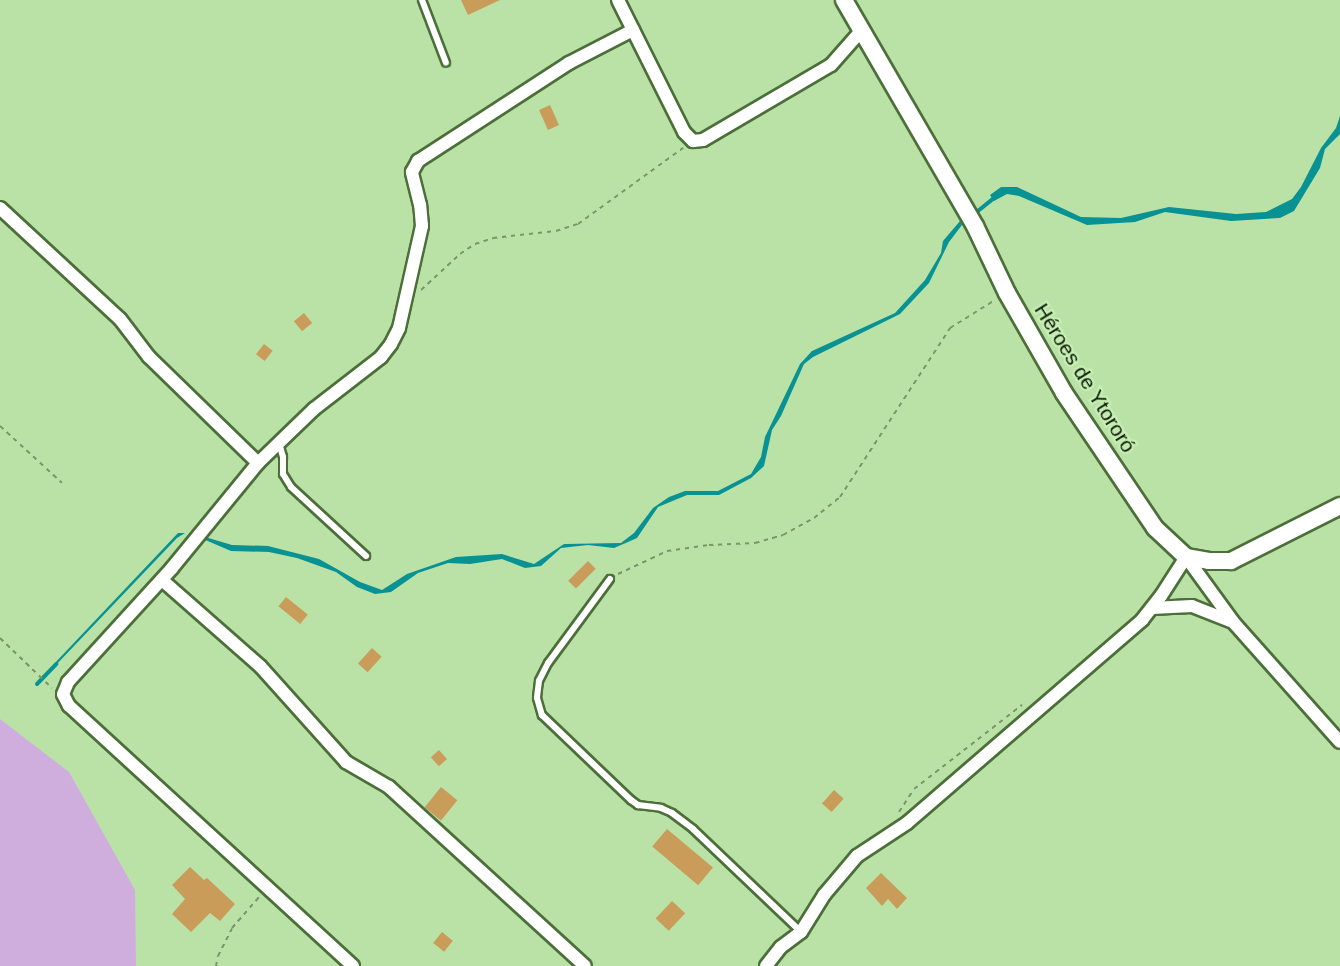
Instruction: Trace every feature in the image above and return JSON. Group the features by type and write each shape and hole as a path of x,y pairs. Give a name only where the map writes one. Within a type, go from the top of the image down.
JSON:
{"main road":[{"name":"Héroes de Ytororó","path":"844,0 975,226 1006,293 1064,393 1155,528 1186,557"},
{"path":"1186,557 1209,561 1231,561 1340,506"}],"street":[{"path":"618,0 684,132 693,141 703,140 831,65 861,31"},
{"path":"353,966 69,706 63,694 69,682 162,579 258,464 314,409 381,357 395,336 422,226 420,205 412,172 418,160 569,63 633,30"},
{"path":"0,208 120,319 149,357 258,464"},
{"path":"766,966 781,947 801,932 824,895 857,856 907,823 1152,608 1186,557"},
{"name":"Héroes de Ytororó","path":"1186,557 1234,623 1340,742"},
{"path":"162,579 260,666 346,762 389,787 585,966"},
{"path":"1152,608 1192,606 1234,623"}],"lane":[{"path":"422,0 446,63"},
{"path":"279,443 283,457 283,474 291,487 366,556"},
{"path":"610,579 548,663 539,681 537,698 542,715 631,800 638,805 661,808 672,813 693,830 801,932"}],"path":[{"path":"404,306 460,254 475,244 493,238 556,231 578,224 693,141"},
{"path":"610,579 667,551 709,545 755,543 783,535 814,518 840,497 950,328 1006,293"},
{"path":"0,426 62,483"},
{"path":"0,638 51,687"},
{"path":"898,814 914,789 1023,704"},
{"path":"216,966 232,928 267,887"}],"shaded area":[{"path":"0,719 69,772 135,890 136,966 0,966"}],"water":[{"path":"1340,116 1340,134 1325,149 1320,168 1294,211 1280,218 1231,221 1165,212 1135,222 1087,225 1019,196 1007,194 994,201 990,195 1001,187 1017,187 1081,217 1121,218 1169,207 1236,214 1266,212 1292,199 1301,187 1321,148 1336,128"},
{"path":"960,221 962,225 949,242 929,283 900,314 813,357 804,364 781,416 772,430 764,466 751,478 719,495 687,495 658,507 637,538 614,548 588,545 561,548 541,566 525,568 502,559 470,564 448,563 418,573 391,592 375,594 357,587 336,572 297,558 269,552 231,551 203,539 205,537 232,545 268,546 319,559 360,582 382,590 407,574 456,557 502,554 534,564 564,544 621,543 634,533 653,508 669,497 685,491 718,491 751,474 761,457 765,437 800,364 812,351 895,313 925,280 941,253 943,241"},
{"path":"178,533 185,533 177,538 54,667 53,665"}],"building":[{"path":"461,0 500,0 468,15"},
{"path":"550,105 559,125 548,130 539,110"},
{"path":"304,313 312,323 302,331 294,321"},
{"path":"264,344 273,351 265,361 256,354"},
{"path":"588,561 596,569 576,589 568,581"},
{"path":"286,597 308,615 300,624 278,606"},
{"path":"372,648 382,657 368,672 358,664"},
{"path":"439,750 447,759 439,766 431,757"},
{"path":"441,787 457,800 441,820 425,807"},
{"path":"834,790 844,799 832,812 822,803"},
{"path":"667,829 713,868 698,885 652,847"},
{"path":"190,867 204,880 207,878 235,904 220,921 210,913 191,932 172,914 185,899 172,885"},
{"path":"881,873 907,898 897,909 888,899 882,906 866,888"},
{"path":"672,901 685,913 669,931 656,919"},
{"path":"442,932 453,941 444,952 433,943"}],"waterway":[{"path":"973,215 995,197"},
{"path":"37,684 56,664"}]}
